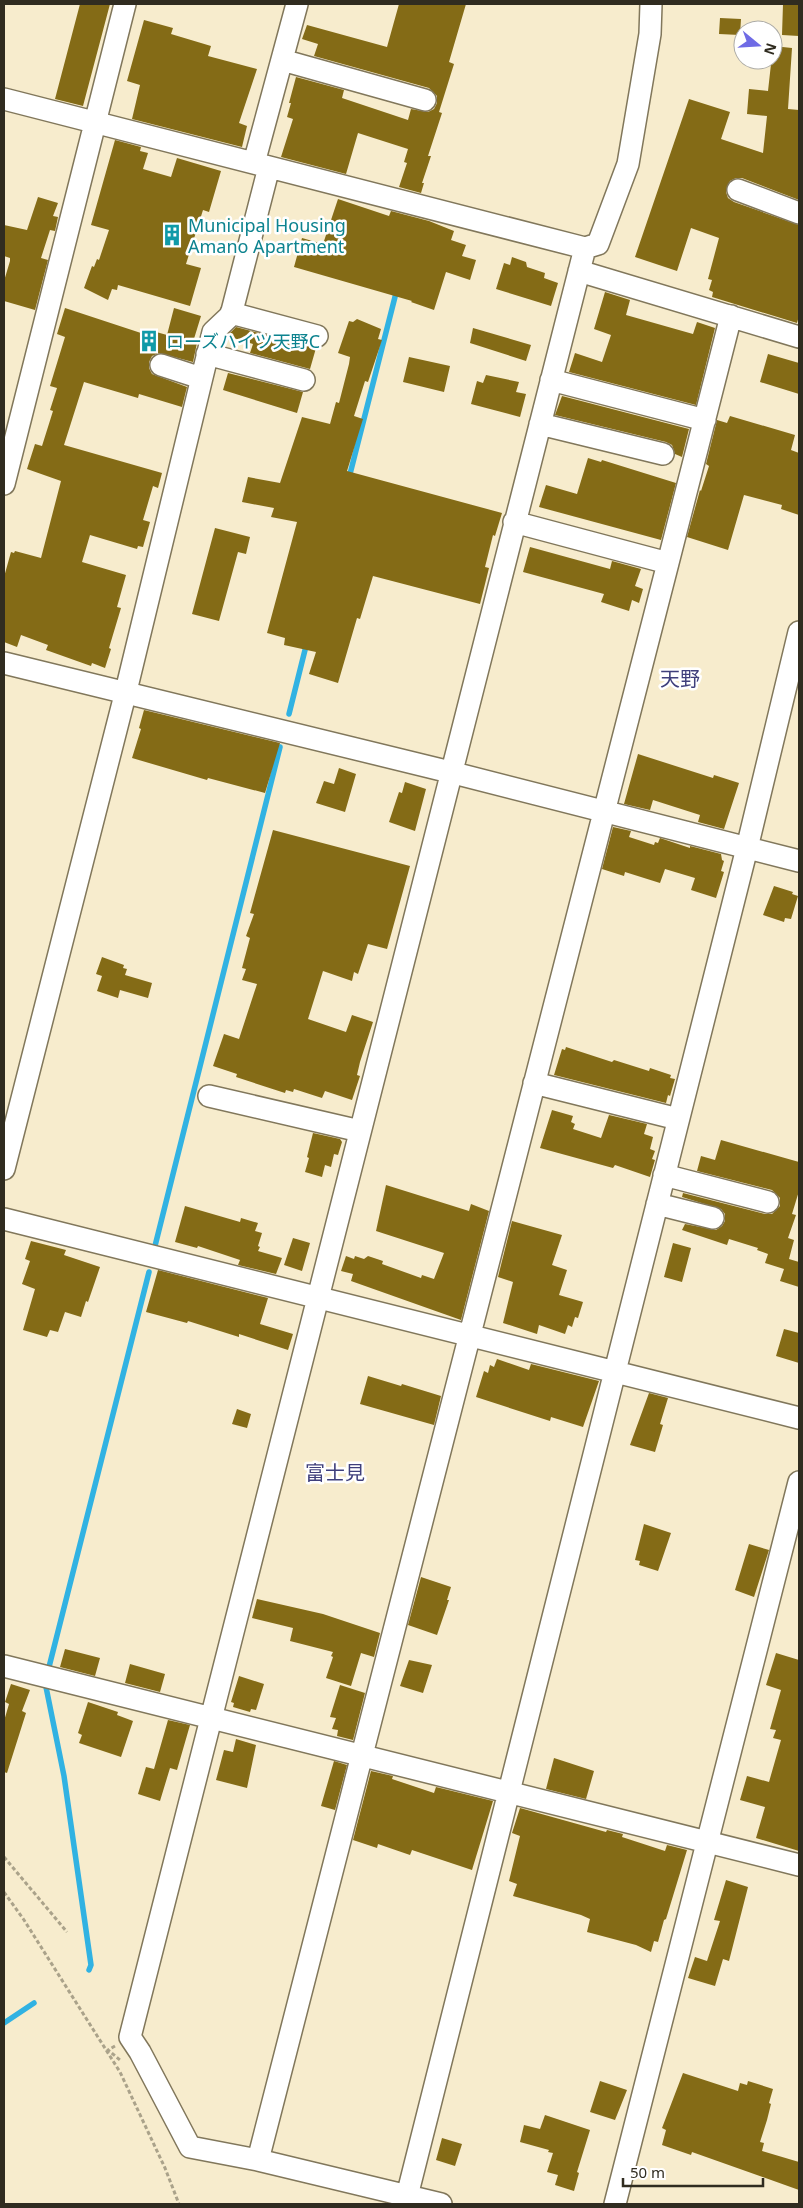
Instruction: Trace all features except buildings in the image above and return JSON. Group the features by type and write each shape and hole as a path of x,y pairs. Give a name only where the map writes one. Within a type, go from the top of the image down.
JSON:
{"street":[{"path":"4,484 125,4"},
{"path":"4,1169 126,691 207,354 213,332 231,313 282,60 297,4"},
{"path":"4,100 585,248 598,244 628,164 650,34 651,4"},
{"path":"282,60 425,100"},
{"path":"738,190 799,212"},
{"path":"441,2204 406,2200 258,2160 190,2147 140,2052 130,2037 212,1719 450,772 585,248"},
{"path":"579,271 799,336"},
{"path":"231,313 317,336"},
{"path":"258,2160 602,811 731,316"},
{"path":"207,354 304,380"},
{"path":"161,365 201,378"},
{"path":"551,380 704,420"},
{"path":"540,424 662,454"},
{"path":"514,522 668,563"},
{"path":"406,2200 747,848 799,632"},
{"path":"4,663 126,691 450,772 799,862"},
{"path":"534,1083 678,1119"},
{"path":"209,1096 360,1131"},
{"path":"664,1175 768,1202"},
{"path":"656,1204 713,1218"},
{"path":"4,1219 799,1418"},
{"path":"615,2204 799,1482"},
{"path":"4,1666 799,1864"}],"path":[{"path":"4,1857 67,1932"},
{"path":"4,1892 24,1920 120,2072 165,2168 179,2204"}],"waterway":[{"path":"349,478 397,289"},
{"path":"289,714 307,642"},
{"path":"155,1246 280,747"},
{"path":"49,1667 149,1272"},
{"path":"46,1687 64,1776 91,1965 89,1970"},
{"path":"4,2023 34,2003"}],"place":[{"name":"Municipal Housing Amano Apartment","path":"172,235"},
{"name":"ローズハイツ天野C","path":"149,341"}],"district":[{"name":"天野","path":"680,678"},
{"name":"富士見","path":"335,1472"}]}
